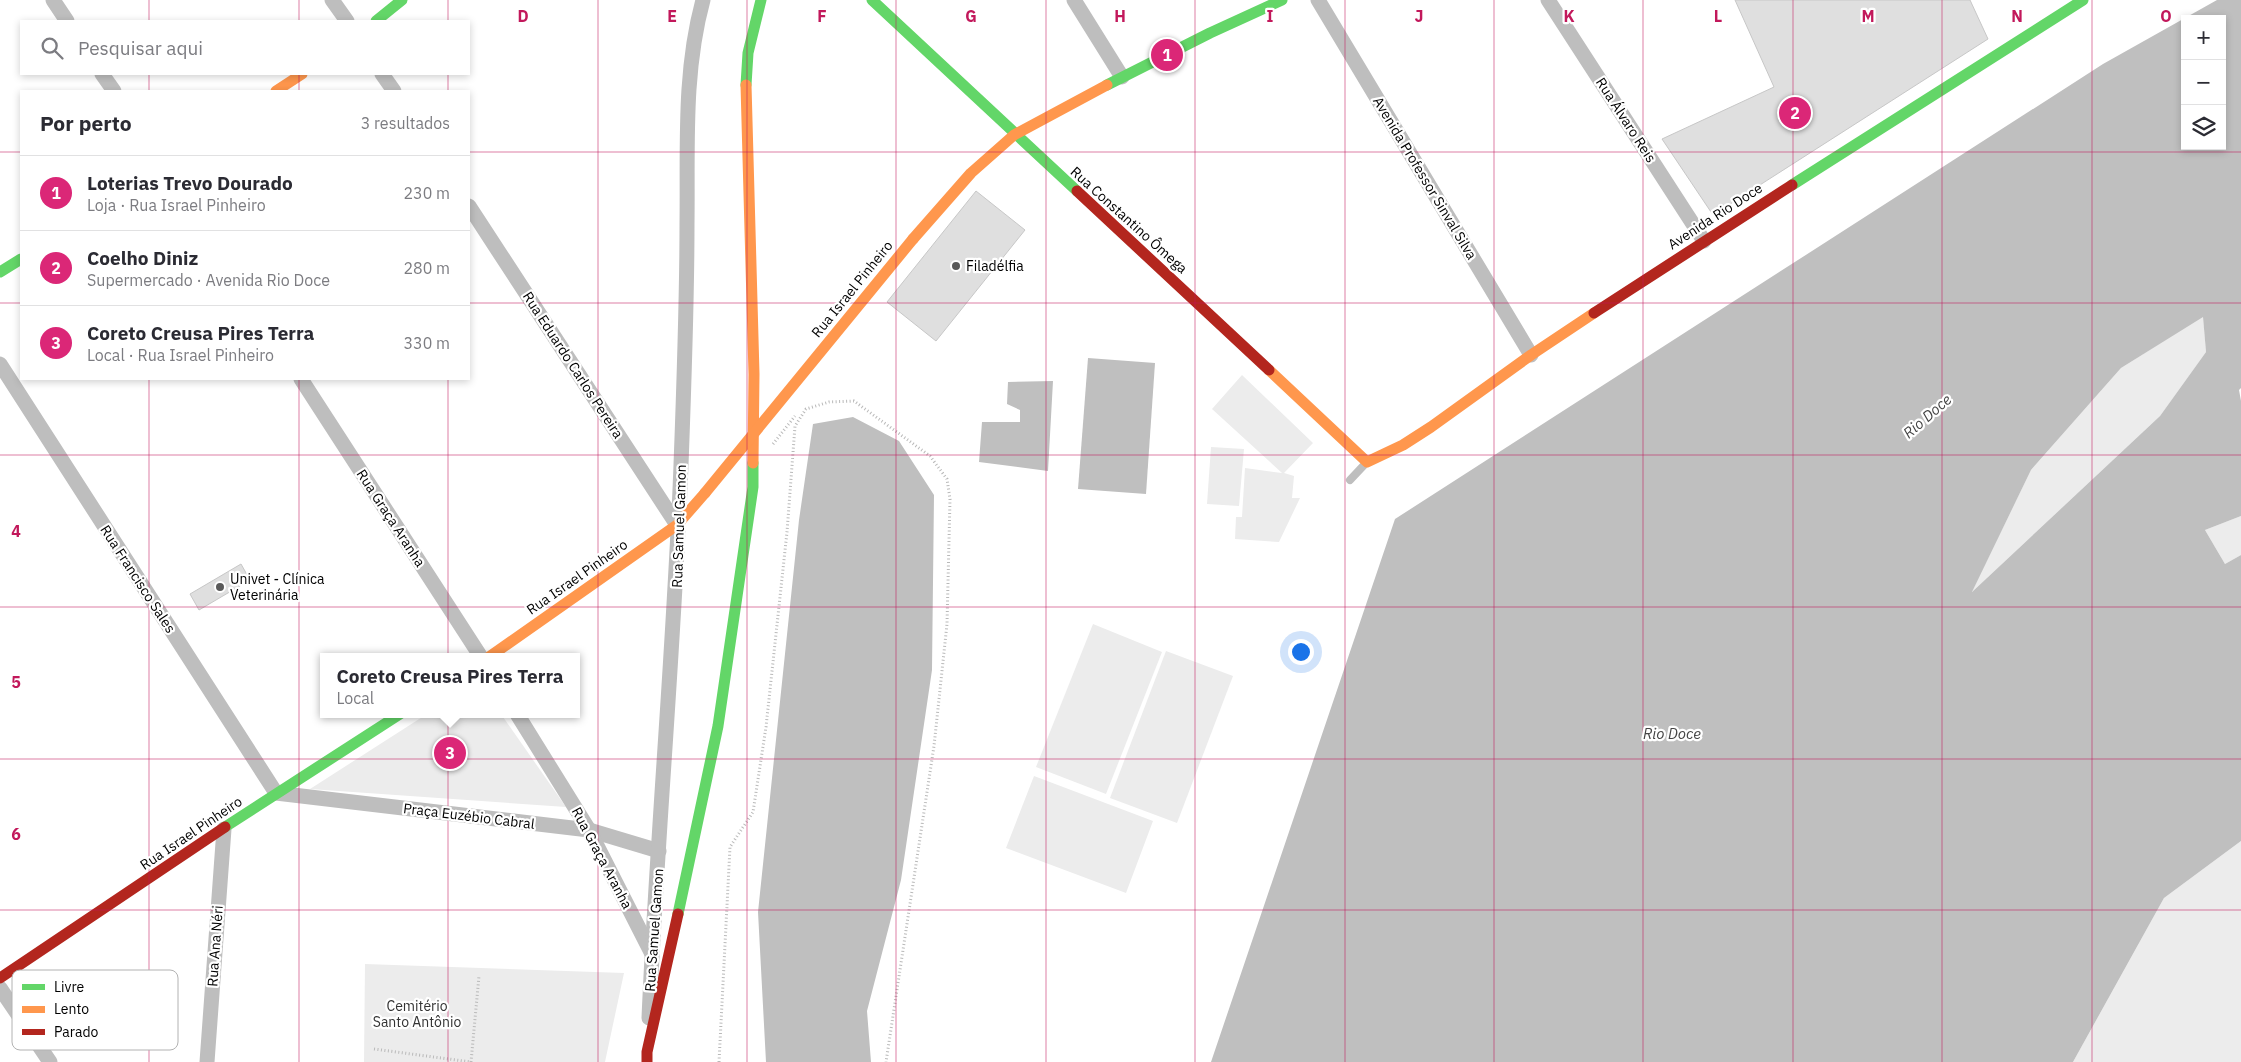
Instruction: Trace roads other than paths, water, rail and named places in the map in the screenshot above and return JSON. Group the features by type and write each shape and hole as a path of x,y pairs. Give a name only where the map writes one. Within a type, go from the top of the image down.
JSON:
{"street":[{"path":"53,0 66,20"},
{"path":"332,0 346,20"},
{"path":"377,20 402,0"},
{"name":"Rua Samuel Gamon","path":"647,1057 652,953 676,598 677,525 687,294 688,96 698,20 703,0"},
{"path":"647,1057 718,726 753,488 754,374 746,84 748,53 761,0"},
{"name":"Rua Constantino Ômega","path":"872,0 1367,462"},
{"path":"1074,0 1122,77"},
{"name":"Rua Israel Pinheiro","path":"495,653 677,525 913,239 971,173 1014,134 1122,77 1282,0"},
{"name":"Avenida Professor Sinval Silva","path":"1318,0 1531,356"},
{"name":"Rua Álvaro Reis","path":"1548,0 1704,240"},
{"name":"Avenida Rio Doce","path":"1367,462 1403,445 1431,427 1531,356 1704,240 2074,3"},
{"path":"103,75 113,90"},
{"path":"278,90 300,75"},
{"path":"383,75 393,90"},
{"name":"Rua Eduardo Carlos Pereira","path":"470,208 677,525"},
{"path":"0,272 20,260"},
{"name":"Rua Francisco Sales","path":"0,364 276,793"},
{"name":"Rua Graça Aranha","path":"302,380 478,653"},
{"name":"Rua Israel Pinheiro","path":"0,978 276,793 394,718"},
{"name":"Rua Graça Aranha","path":"519,718 588,830 652,953"},
{"name":"Praça Euzébio Cabral","path":"276,793 588,830 659,851"},
{"name":"Rua Ana Néri","path":"207,1062 224,829"},
{"path":"0,988 12,1006"},
{"path":"42,1050 50,1062"}],"lane":[{"path":"1350,480 1367,462"}],"water":[{"name":"Rio Doce","path":"2217,0 2241,0 2241,388 2239,390 2241,401 2241,516 2205,530 2225,564 2241,555 2241,841 2164,898 2073,1062 1211,1062 1395,519 2103,64 2181,20 2181,150 2226,150 2226,15 2190,15","holes":["2203,317 2206,352 2160,416 1972,592 2031,470 2121,368"]},
{"path":"1088,358 1155,363 1146,494 1078,489"},
{"path":"1053,381 1048,471 979,462 982,422 1020,422 1020,410 1007,404 1008,382"},
{"path":"853,417 899,441 934,495 932,670 901,880 867,1011 871,1062 766,1062 758,912 799,520 813,424"}],"place":[{"name":"Loterias Trevo Dourado","path":"1167,55"},
{"name":"Coelho Diniz","path":"1795,113"},
{"name":"Filadélfia","path":"956,266"},
{"name":"Univet - Clínica Veterinária","path":"220,587"},
{"name":"Coreto Creusa Pires Terra","path":"450,753"}],"park label":[{"name":"Cemitério Santo Antônio","path":"417,1014"}]}
